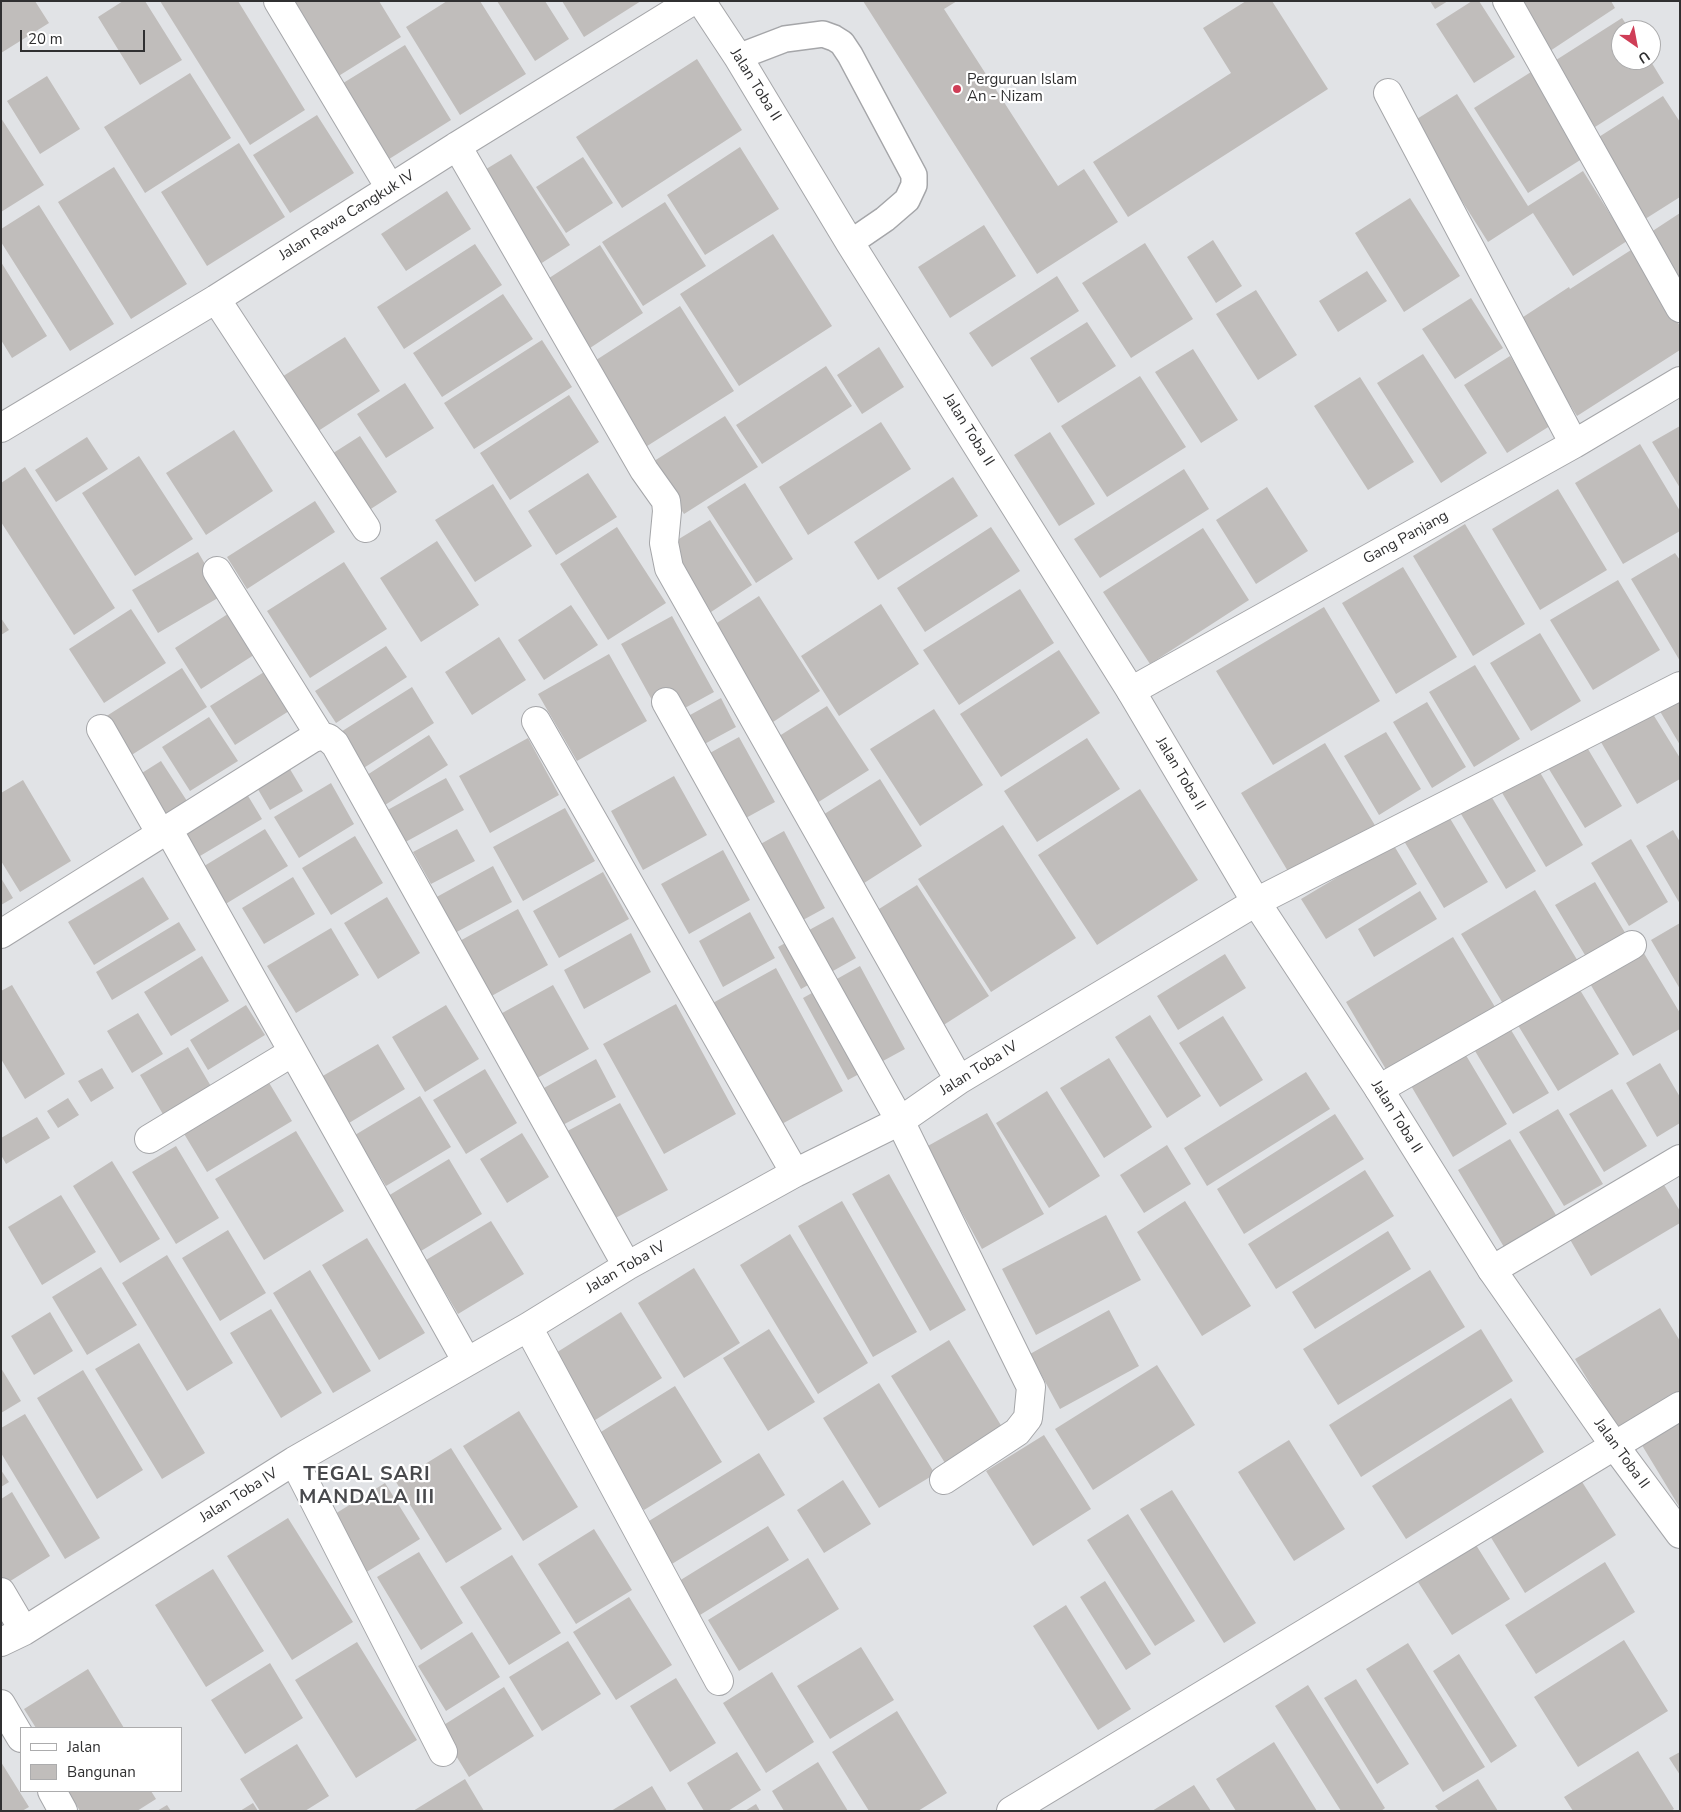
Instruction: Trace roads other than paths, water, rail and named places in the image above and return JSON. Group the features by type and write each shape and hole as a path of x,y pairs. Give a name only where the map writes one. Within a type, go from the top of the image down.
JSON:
{"street":[{"path":"278,1 390,188"},
{"name":"Jalan Rawa Cangkuk IV","path":"1,428 216,299 457,146 692,1"},
{"name":"Jalan Toba II","path":"701,1 738,57 850,243 1131,691 1256,902 1379,1090 1492,1270 1614,1445 1680,1534"},
{"path":"1507,1 1680,308"},
{"path":"1388,93 1574,444"},
{"path":"457,146 644,470 666,501 664,544 669,568 959,1080"},
{"path":"216,299 366,528"},
{"name":"Gang Panjang","path":"1131,691 1574,444 1680,381"},
{"path":"217,572 320,736"},
{"name":"Jalan Toba IV","path":"12,1637 294,1462 528,1327 627,1266 795,1173 900,1121 959,1080 1256,902 1680,686"},
{"path":"666,702 900,1121 1032,1388 1028,1418 1017,1432 944,1480"},
{"path":"536,722 795,1173"},
{"path":"101,728 164,831 293,1052 467,1362"},
{"path":"1,934 314,738 320,736 328,738 335,744 627,1266"},
{"path":"1379,1090 1632,945"},
{"path":"149,1138 293,1052"},
{"path":"1492,1270 1680,1159"},
{"path":"528,1327 719,1681"},
{"path":"1011,1811 1680,1406"},
{"path":"294,1462 443,1752"},
{"path":"1,1592 12,1637"},
{"path":"1,1704 20,1736"},
{"path":"53,1792 63,1811"}],"lane":[{"path":"738,57 785,39 824,34 842,43 850,55 914,175 914,186 907,200 885,219 850,243"}],"place":[{"name":"Perguruan Islam An - Nizam","path":"957,89"}],"district":[{"name":"TEGAL SARI MANDALA III","path":"367,1486"}]}
